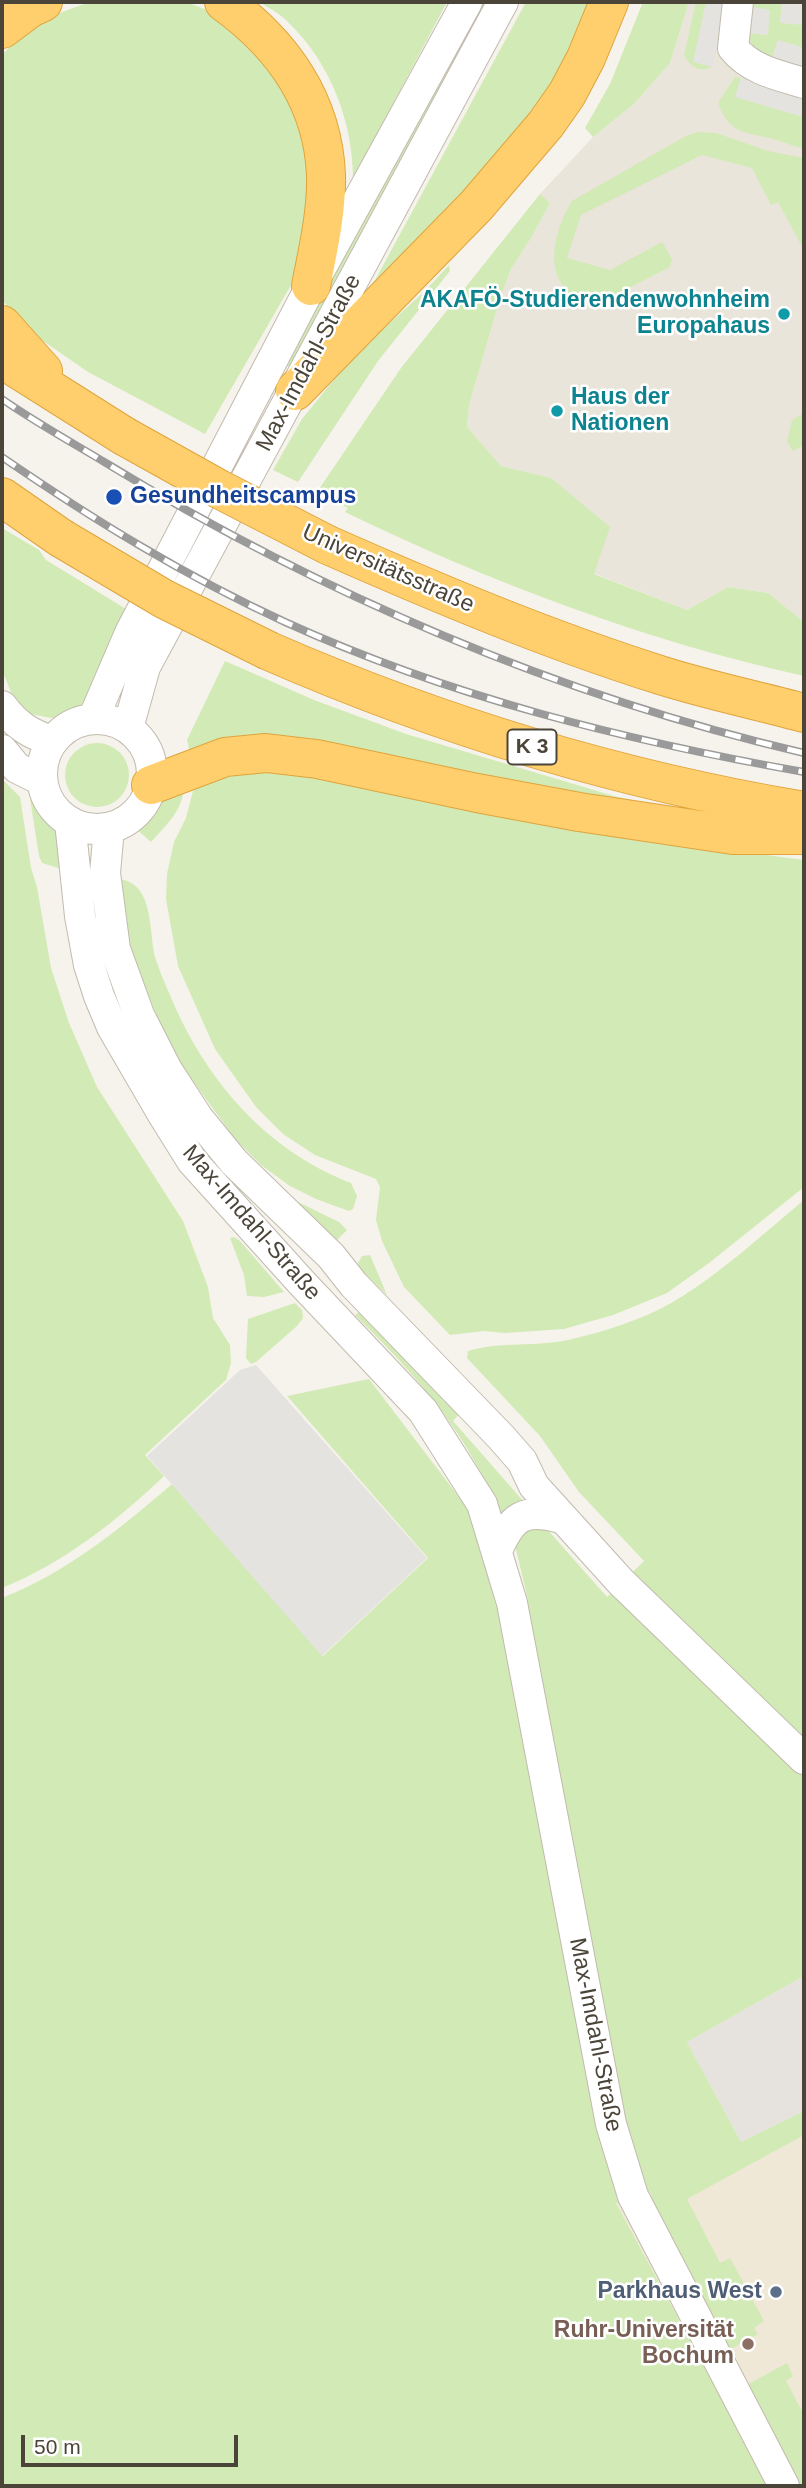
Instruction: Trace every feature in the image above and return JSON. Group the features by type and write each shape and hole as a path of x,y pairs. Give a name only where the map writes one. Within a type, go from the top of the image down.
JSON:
{"highway":[{"path":"2,29 30,8 43,2"},
{"path":"224,2 273,43 300,80 317,118 324,147 326,177 322,224 311,286"},
{"path":"295,391 477,206 546,124 567,94 586,58 609,2"},
{"path":"2,325 81,411"},
{"name":"Universitätsstraße","path":"2,359 81,411 219,489 328,545 439,594 662,675 804,713"},
{"name":"K 3","path":"2,497 61,538 164,598 270,651 410,709 491,736 671,784 751,802 804,810"},
{"path":"151,785 225,757 266,753 317,759 579,812 733,835 804,835"}],"street":[{"name":"Max-Imdahl-Straße","path":"93,719 130,633 311,286 467,2"},
{"name":"Max-Imdahl-Straße","path":"128,728 145,667 503,2"},
{"path":"738,2 733,48 752,66 804,83"},
{"path":"2,706 14,723 34,736 52,741"},
{"path":"93,719 111,721 128,728 144,745 150,760 151,785 141,807 121,824 109,828 91,829 70,822 48,802 41,780 43,759 52,741 72,724 93,719"},
{"path":"2,750 17,768 41,780"},
{"name":"Max-Imdahl-Straße","path":"70,822 80,916 89,965 99,996 112,1027 192,1161 423,1411 482,1504 512,1603 611,2124 633,2196 784,2486"},
{"name":"Max-Imdahl-Straße","path":"109,828 104,873 115,949 139,1015 167,1070 198,1118 234,1162 331,1256 354,1285 501,1437 522,1461 534,1486 621,1583 804,1759"},
{"name":"Max-Imdahl-Straße","path":"328,1310 354,1285"},
{"path":"497,1551 506,1530 519,1517 533,1513 561,1518"}],"shaded area":[{"path":"689,2 804,2 804,622 768,593 728,587 687,610 593,573 551,478 501,466 467,427 469,405 511,269 550,203 540,194 593,137 634,104 670,63"},
{"path":"706,2 756,2 753,7 770,10 768,35 723,29 712,67 693,62"},
{"path":"782,2 804,2 804,25 780,23"},
{"path":"778,40 804,48 804,68 772,58"},
{"path":"741,78 804,97 804,117 735,97"},
{"path":"256,1365 427,1558 322,1656 147,1456 240,1370"},
{"path":"804,1976 804,2111 741,2142 687,2042"},
{"name":"Ruhr-Universität Bochum","path":"804,2111 804,2486 769,2486 616,2202 650,2191"}],"green space":[{"path":"92,2 186,2 220,15 266,51 317,148 298,273 205,434 88,372 33,334 2,300 2,55 11,45 43,22"},
{"path":"260,2 447,2 353,179 349,136 327,74 302,37 284,18"},
{"path":"477,2 492,2 293,368 282,364"},
{"path":"526,2 592,2 560,88 361,306"},
{"path":"643,2 689,2 670,63 634,104 593,137 585,128 610,84"},
{"path":"696,2 706,2 694,61 712,67 703,69 693,66 684,55"},
{"path":"756,2 782,2 780,22 804,25 804,48 778,40 772,58 756,49 749,33 767,35 752,7"},
{"path":"735,77 741,78 736,97 804,117 804,148 741,131 728,122 718,103"},
{"path":"697,132 716,133 768,151 804,158 804,250 778,202 771,205 752,168 702,155 581,215 567,258 610,270 662,242 672,259 670,267 625,290 591,303 568,292 558,276 554,254 558,231 572,201"},
{"path":"540,194 550,203 511,269 469,405 467,427 501,466 551,478 610,527 594,574 687,610 728,587 768,593 804,622 804,676 687,646 570,608 400,538 345,512 348,508 317,492 401,368"},
{"path":"449,265 450,271 378,361 298,482 273,470 302,419 332,382 365,345 425,291"},
{"path":"804,413 804,445 793,451 787,442 792,420"},
{"path":"2,528 39,550 46,560 126,609 89,697 77,709 63,717 51,718 31,714 15,702 2,670"},
{"path":"225,661 314,700 406,734 614,796 739,824 190,753 187,740"},
{"path":"97,743 115,749 123,757 129,775 123,793 115,801 97,807 79,801 71,793 65,775 71,757 79,749"},
{"path":"276,770 700,846 804,860 804,1187 667,1293 613,1315 564,1329 505,1333 484,1331 450,1335 404,1287 382,1241 376,1220 380,1187 376,1179 315,1155 283,1134 256,1107 215,1049 178,966 166,899 167,874 174,842 186,818 196,779"},
{"path":"2,779 20,797 51,968 69,1023 97,1087 183,1221 208,1287 213,1318 230,1345 231,1363 226,1380 145,1455 164,1476 88,1540 46,1567 2,1588"},
{"path":"184,784 178,809 151,842 135,828 150,815 163,795"},
{"path":"29,792 60,836 67,867 58,868 42,863"},
{"path":"113,879 127,881 137,887 143,897 148,909 156,960 163,978 184,1026 220,1082 241,1108 265,1131 320,1169 351,1183 357,1196 353,1209 349,1211 316,1199 290,1186 261,1165 235,1139 182,1066 162,1029 122,928"},
{"path":"804,1200 804,1976 687,2042 741,2142 804,2111 804,2135 687,2199 720,2263 730,2258 764,2321 754,2328 758,2334 725,2352 649,2199 652,2197 650,2191 616,2203 769,2486 2,2486 2,1598 70,1563 172,1484 323,1656 428,1558 287,1396 369,1379 468,1509 496,1606 528,1600 515,1545 527,1528 546,1528 607,1597 644,1561 579,1492 540,1436 467,1358 468,1351 493,1346 568,1340 635,1320 673,1302 707,1279"},
{"path":"296,1201 339,1222 347,1230 335,1242"},
{"path":"234,1237 284,1292 264,1297 247,1296 244,1275 230,1238"},
{"path":"370,1255 387,1295 359,1268 358,1263 362,1256"},
{"path":"295,1303 302,1310 303,1318 251,1364 246,1358 248,1319"},
{"path":"360,1311 459,1414 453,1421 524,1502 500,1514 487,1484 456,1431 399,1360 355,1315"},
{"path":"787,2363 793,2376 786,2381 804,2415 804,2486 800,2486 745,2386"}],"railway":[{"path":"2,399 188,511 271,556 444,636 532,671 622,702 712,730 804,753"},
{"path":"2,457 71,503 175,566 247,604 347,649 411,673 540,714 671,746 804,772"}],"place":[{"name":"AKAFÖ-Studierendenwohnheim Europahaus","path":"784,314"},
{"name":"Haus der Nationen","path":"557,411"},
{"name":"Gesundheitscampus","path":"114,497"},
{"name":"Parkhaus West","path":"776,2292"},
{"name":"Ruhr-Universität Bochum","path":"748,2344"}]}
